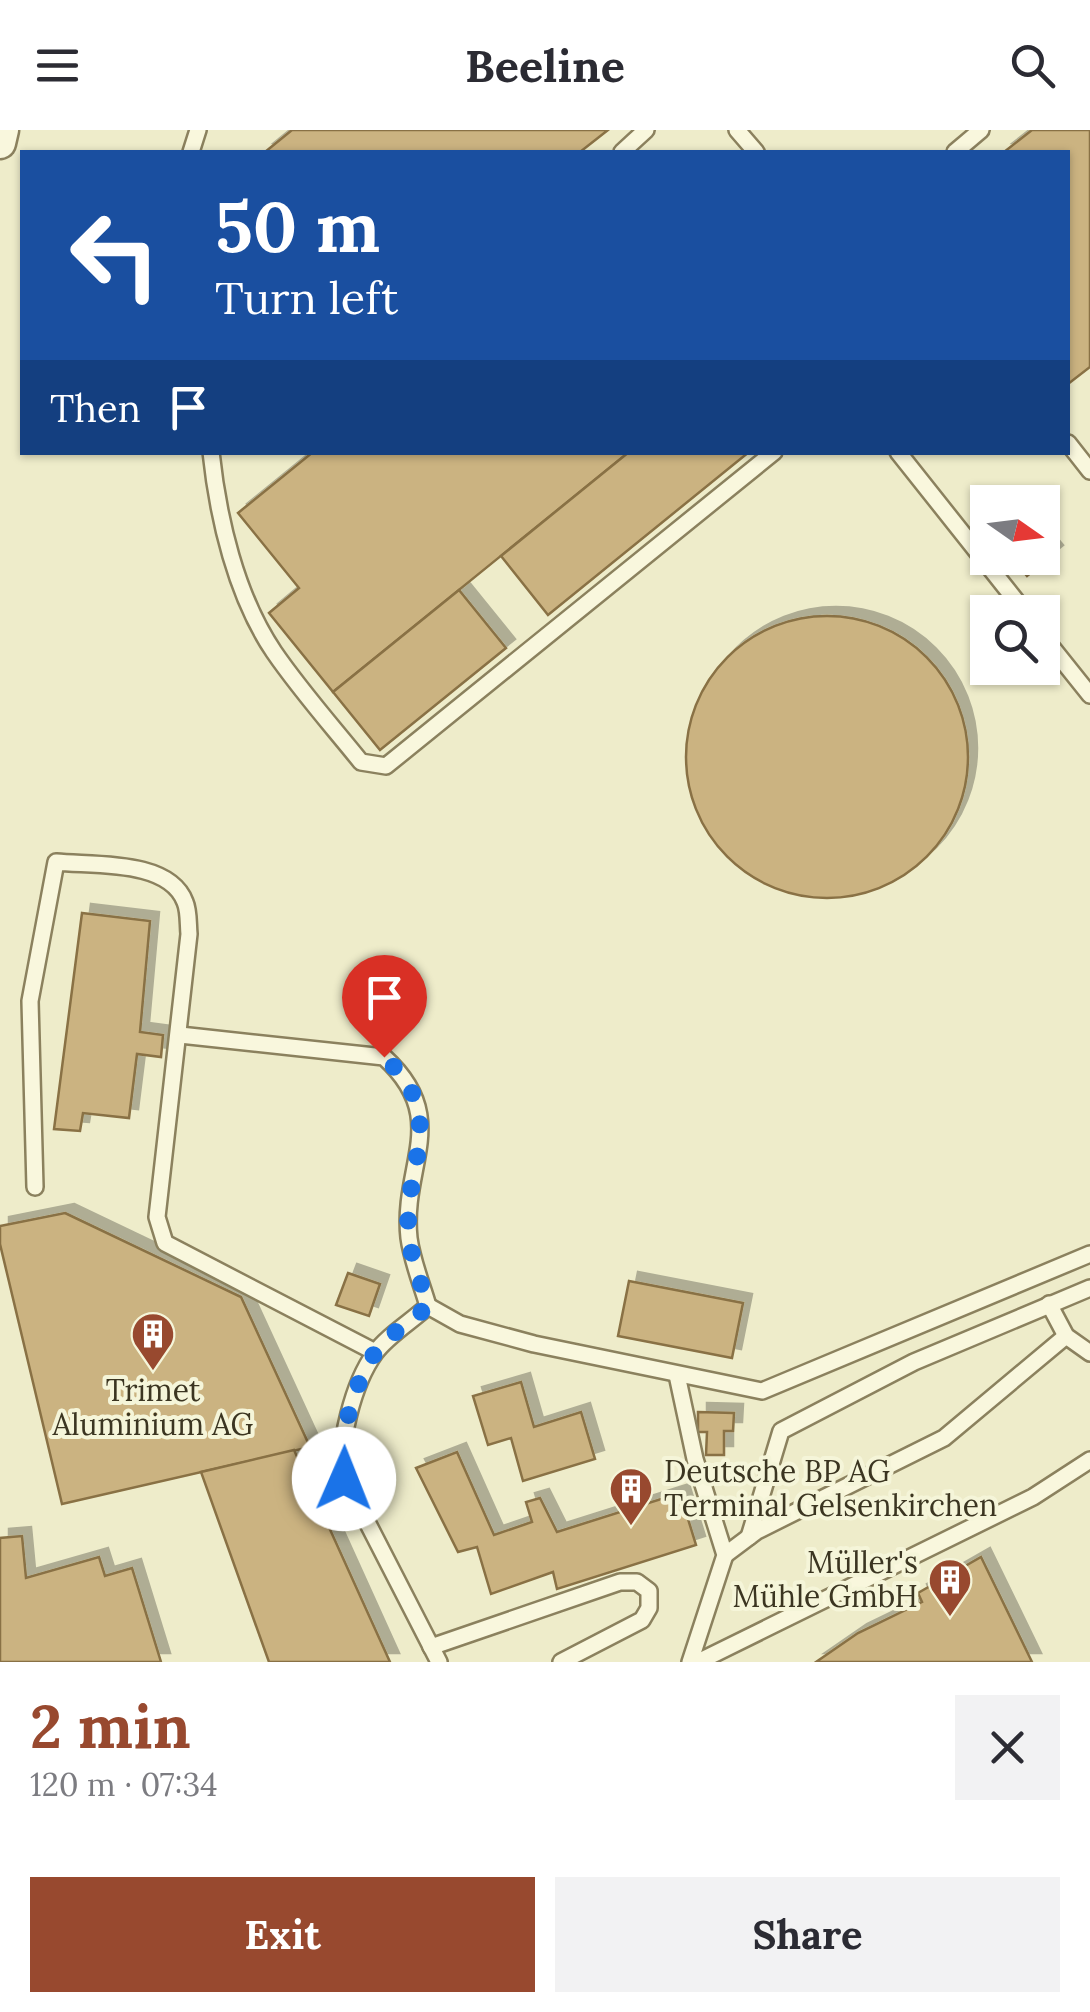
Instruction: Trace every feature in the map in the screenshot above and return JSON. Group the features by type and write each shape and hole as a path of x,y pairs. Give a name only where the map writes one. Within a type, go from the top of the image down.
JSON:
{"street":[{"path":"0,143 3,130"}],"lane":[{"path":"738,130 754,150"},
{"path":"957,150 981,130"},
{"path":"624,150 644,134"},
{"path":"1070,446 1090,471"},
{"path":"211,455 217,509 256,621 273,651 361,762 386,766 770,455"},
{"path":"900,455 1012,595"},
{"path":"1060,657 1090,695"},
{"path":"35,1187 30,1001 56,862 152,873 171,882 186,902 188,934 157,1217 165,1243 375,1352"},
{"path":"180,1034 384,1057 409,1080 421,1110 409,1237 428,1306 460,1324 677,1376 762,1391 1090,1254"},
{"path":"749,1537 781,1431 914,1362 1090,1288"},
{"path":"1050,1304 1066,1336 1090,1353"},
{"path":"428,1306 375,1352 351,1408 339,1459 344,1479 435,1654 620,1582 637,1582 649,1591 649,1608 642,1620 560,1662"},
{"path":"690,1662 725,1555 749,1537 944,1438 1066,1336"},
{"path":"677,1376 695,1460 725,1555"},
{"path":"698,1662 1033,1497 1090,1460"}],"building":[{"path":"292,130 608,130 583,150 267,150"},
{"path":"1032,130 1090,130 1090,367 1070,382 1070,150 1007,150"},
{"path":"309,455 625,455 333,692 269,613 299,588 238,513"},
{"path":"625,455 745,455 548,615 501,556"},
{"path":"459,590 506,648 380,750 333,692"},
{"path":"827,616 881,627 927,657 957,703 968,757 957,811 927,857 881,887 827,898 773,887 727,857 697,811 686,757 697,703 727,657 773,627"},
{"path":"82,913 150,921 140,1032 163,1035 161,1057 137,1054 129,1118 83,1113 80,1131 54,1129"},
{"name":"Trimet Aluminium AG","path":"65,1213 241,1297 310,1447 62,1504 0,1244 0,1226"},
{"path":"348,1273 380,1284 369,1316 336,1305"},
{"path":"629,1281 743,1303 732,1358 618,1336"},
{"path":"521,1382 534,1427 581,1412 595,1459 523,1481 511,1438 488,1445 473,1396"},
{"path":"698,1412 734,1413 733,1431 724,1431 724,1455 706,1455 707,1432 698,1432"},
{"path":"294,1450 390,1662 269,1662 201,1472"},
{"name":"Deutsche BP AG Terminal Gelsenkirchen","path":"457,1452 494,1535 532,1522 526,1502 540,1498 557,1532 680,1493 696,1545 557,1589 553,1572 491,1594 477,1547 458,1552 416,1468"},
{"path":"22,1536 26,1578 99,1557 105,1576 132,1568 161,1662 0,1662 0,1538"},
{"name":"Müller's Mühle GmbH","path":"981,1557 1032,1662 816,1662 858,1633 922,1602 918,1593"}],"place":[{"name":"Trimet Aluminium AG","path":"153,1372"},
{"name":"Deutsche BP AG Terminal Gelsenkirchen","path":"631,1527"},
{"name":"Müller's Mühle GmbH","path":"950,1618"}],"route":[{"path":"344,1479 339,1459 351,1408 375,1352 428,1306 409,1237 421,1110 409,1080 384,1057"}]}
